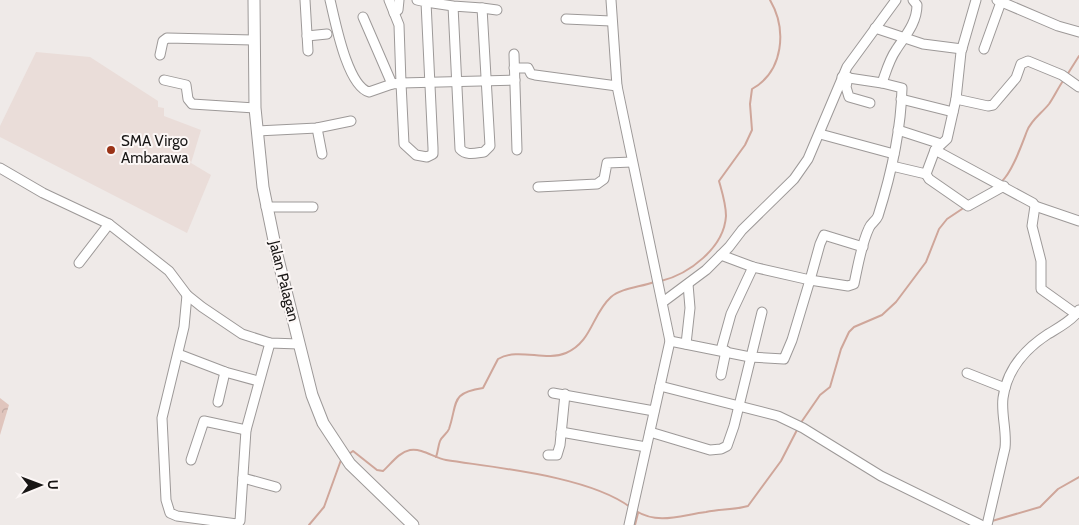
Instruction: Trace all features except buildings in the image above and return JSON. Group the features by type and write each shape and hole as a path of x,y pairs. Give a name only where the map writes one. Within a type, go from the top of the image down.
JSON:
{"main road":[{"name":"Jalan Palagan","path":"254,0 254,108 266,207 312,395 323,423 350,464 413,525"}],"street":[{"path":"305,0 308,50"},
{"path":"330,0 344,52 362,88 369,92 397,84 515,80"},
{"path":"389,0 399,25 400,58 397,84 404,144 412,153 422,158 433,154 422,1 497,10"},
{"path":"394,13 398,10 399,0"},
{"path":"611,0 617,86 670,341 629,525"},
{"path":"663,302 688,284 721,255 742,230 794,179 808,159 845,77 875,28 896,0"},
{"path":"882,83 896,50 906,38 917,8 914,0"},
{"path":"926,174 938,147 947,139 956,99 962,49 976,0"},
{"path":"984,49 999,1 1058,26 1079,32"},
{"path":"458,4 460,149 470,154 484,152 488,149 482,8"},
{"path":"363,16 384,65 397,84"},
{"path":"566,19 611,21"},
{"path":"875,28 923,44 962,49"},
{"path":"307,36 327,34"},
{"path":"160,55 163,41 167,38 253,40"},
{"path":"514,54 517,150"},
{"path":"384,65 400,58"},
{"path":"956,99 988,106 993,105 1016,78 1024,62 1033,62 1066,78 1079,87"},
{"path":"514,68 529,68 534,76 617,86"},
{"path":"721,255 753,267 810,280 852,285 869,228 877,218 892,166 902,88 845,77"},
{"path":"845,77 849,97 870,103"},
{"path":"164,80 186,84 188,100 192,104 254,108"},
{"path":"901,99 953,112"},
{"path":"256,131 317,128 351,121"},
{"path":"317,128 322,154"},
{"path":"898,130 938,147 1029,199 1036,206 1079,221"},
{"path":"820,134 894,154"},
{"path":"538,187 597,184 604,179 607,163 632,162"},
{"path":"892,166 926,174 929,179 967,206 1000,184"},
{"path":"0,168 43,193 109,224 169,271 188,295 242,334 270,344 299,344"},
{"path":"987,525 1005,448 1003,401 1005,388 1019,358 1078,312 1041,289 1041,262 1032,226 1036,206"},
{"path":"266,207 312,207"},
{"path":"79,262 109,224"},
{"path":"670,341 750,357 784,359 792,340 824,235 863,247"},
{"path":"721,375 731,314 753,267"},
{"path":"686,344 690,308 688,284"},
{"path":"188,295 178,354 162,418 166,508 176,520 241,523 246,430 258,381 270,344"},
{"path":"650,432 710,450 721,449 727,446 731,439 762,312"},
{"path":"178,354 225,372 258,381"},
{"path":"218,402 225,372"},
{"path":"967,373 1005,388"},
{"path":"660,386 778,416 799,426 880,476 980,525"},
{"path":"553,393 654,411"},
{"path":"548,455 557,454 565,394"},
{"path":"191,460 204,421 246,430"},
{"path":"561,432 646,447"},
{"path":"243,478 276,487"}],"shaded area":[{"name":"SMA Virgo Ambarawa","path":"36,52 90,57 158,101 158,107 164,108 164,116 201,130 191,163 211,175 187,233 0,137 0,126"}],"green space":[{"path":"0,398 9,405 0,435"}],"waterway":[{"path":"661,281 683,272 703,258 712,249 724,228 726,212 719,181 745,145 752,130 750,104 752,89 771,72 779,49 779,24 770,0"},
{"path":"1067,75 1079,56"},
{"path":"1001,182 1013,165 1029,127 1049,104 1063,81"},
{"path":"800,424 820,395 830,387 841,349 849,332 854,327 882,315 896,302 926,262 939,229 947,219 965,207"},
{"path":"436,457 440,441 449,429 457,400 465,393 483,388 498,359 515,354 549,356 566,353 575,348 587,335 600,311 611,297 626,290 654,282"},
{"path":"636,511 653,517 670,518 748,506 781,461 798,428"},
{"path":"349,454 353,451 377,470 383,471 402,453 410,450 419,450 446,460 516,470 567,481 612,496 630,507"},
{"path":"309,525 324,507 341,460"},
{"path":"992,521 1040,507 1058,489 1079,477"},
{"path":"635,525 638,513"}],"place":[{"name":"SMA Virgo Ambarawa","path":"111,150"}]}
